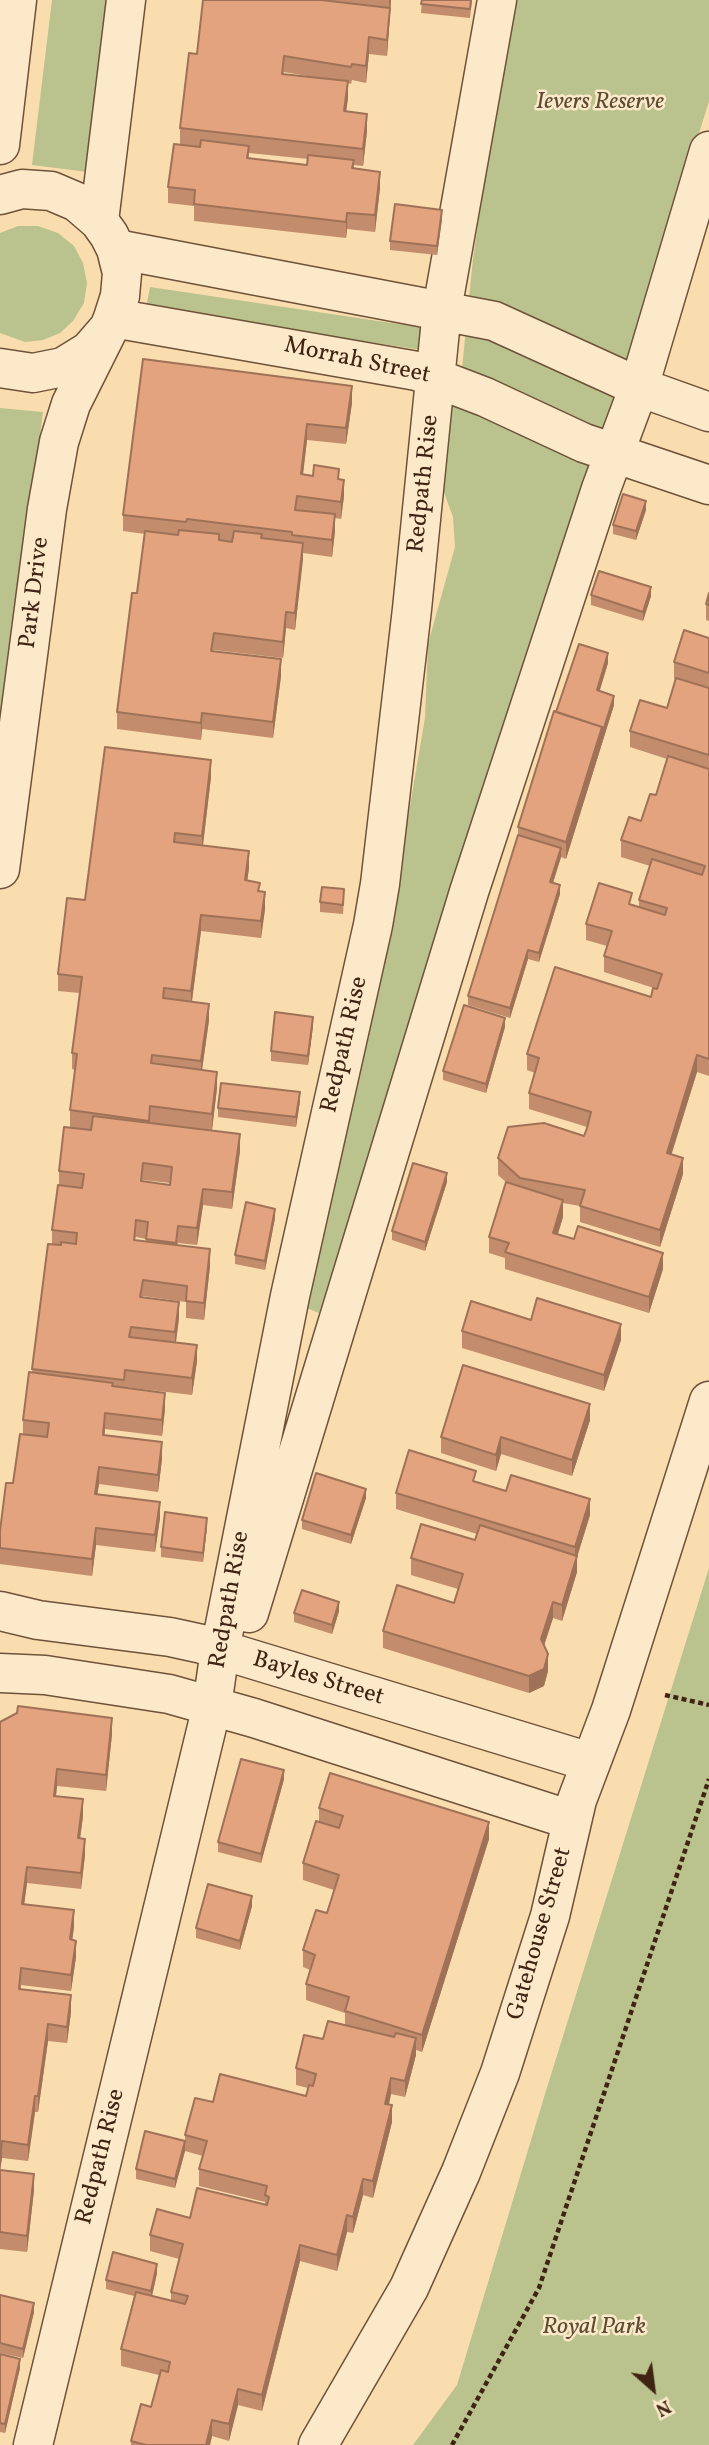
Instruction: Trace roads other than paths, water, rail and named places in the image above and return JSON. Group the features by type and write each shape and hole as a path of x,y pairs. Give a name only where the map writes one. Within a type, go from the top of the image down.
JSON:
{"street":[{"path":"0,145 17,0"},
{"path":"108,235 126,0"},
{"path":"442,310 497,0"},
{"path":"639,387 709,151"},
{"path":"0,195 22,189 51,191 77,202 108,235 494,321 639,387 709,412"},
{"name":"Park Drive","path":"0,869 47,509 59,442 71,404 111,323 120,296 121,273 108,235"},
{"name":"Redpath Rise","path":"228,1652 290,1296 380,884 412,609 442,310"},
{"path":"0,368 33,373 63,367 89,351 111,323"},
{"name":"Morrah Street","path":"111,323 302,350 417,371 485,397 584,443 709,485"},
{"name":"Redpath Rise","path":"33,2445 212,1706 469,892 613,454 639,387"},
{"name":"Gatehouse Street","path":"318,2445 410,2288 461,2172 500,2073 550,1916 571,1820 611,1710 709,1401"},
{"name":"Bayles Street","path":"0,1611 38,1620 170,1637 228,1652 590,1762"},
{"path":"0,1673 45,1675 156,1692 212,1706 571,1820"}],"park label":[{"name":"Ievers Reserve","path":"600,104"},
{"name":"Royal Park","path":"594,2329"}]}
